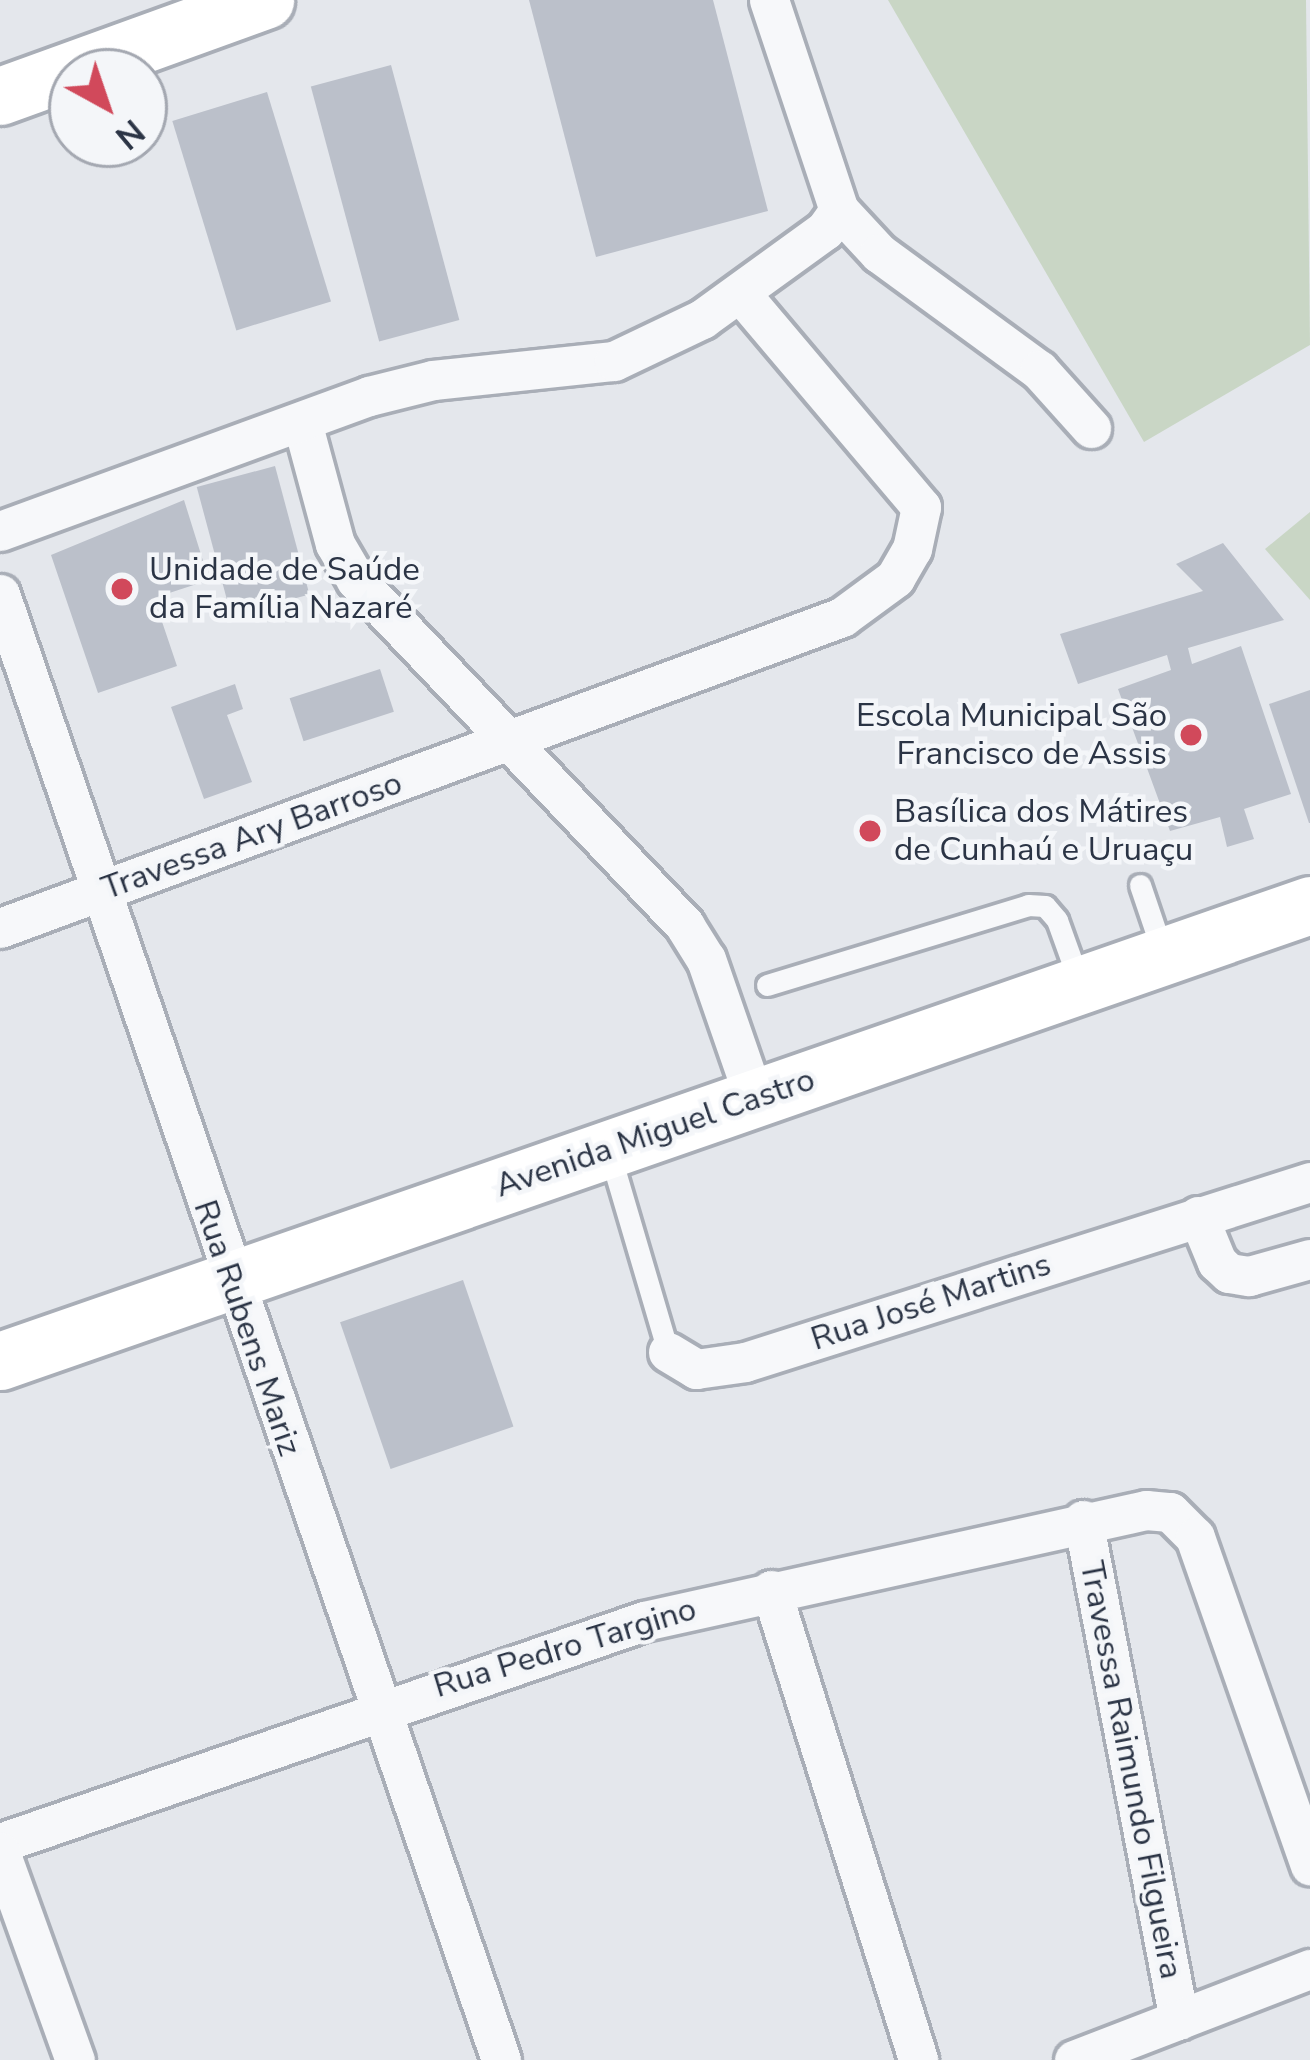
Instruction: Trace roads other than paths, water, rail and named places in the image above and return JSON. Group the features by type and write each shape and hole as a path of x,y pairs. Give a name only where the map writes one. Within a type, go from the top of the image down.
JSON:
{"main road":[{"path":"0,96 265,0"},
{"name":"Avenida Miguel Castro","path":"0,1361 1310,905"}],"street":[{"path":"769,0 839,210 879,253 1039,370 1090,428"},
{"path":"0,532 302,422 433,380 614,362 740,293 839,210"},
{"name":"Travessa Ary Barroso","path":"0,928 842,617 895,578 912,549 921,508 740,293"},
{"path":"302,422 335,544 356,580 505,744 685,926 706,959 754,1098"},
{"name":"Rua Rubens Mariz","path":"0,594 103,890 230,1281 501,2060"},
{"name":"Rua José Martins","path":"668,1352 696,1369 730,1366 1310,1182"},
{"path":"1198,1216 1217,1262 1229,1273 1249,1276 1310,1259"},
{"name":"Rua Pedro Targino","path":"0,1847 378,1706 644,1621 1083,1520 1146,1510 1170,1512 1195,1537 1310,1865"},
{"name":"Travessa Raimundo Filgueira","path":"1083,1520 1179,2020"},
{"path":"771,1590 918,2060"},
{"path":"0,1847 75,2060"},
{"path":"1074,2060 1310,1969"}],"lane":[{"path":"1140,885 1164,956"},
{"path":"767,986 1028,905 1045,906 1057,920 1081,985"},
{"path":"609,1150 668,1352"}],"place":[{"name":"Unidade de Saúde da Família Nazaré","path":"122,589"},
{"name":"Escola Municipal São Francisco de Assis","path":"1191,735"},
{"name":"Basílica dos Mátires de Cunhaú e Uruaçu","path":"870,831"}]}
